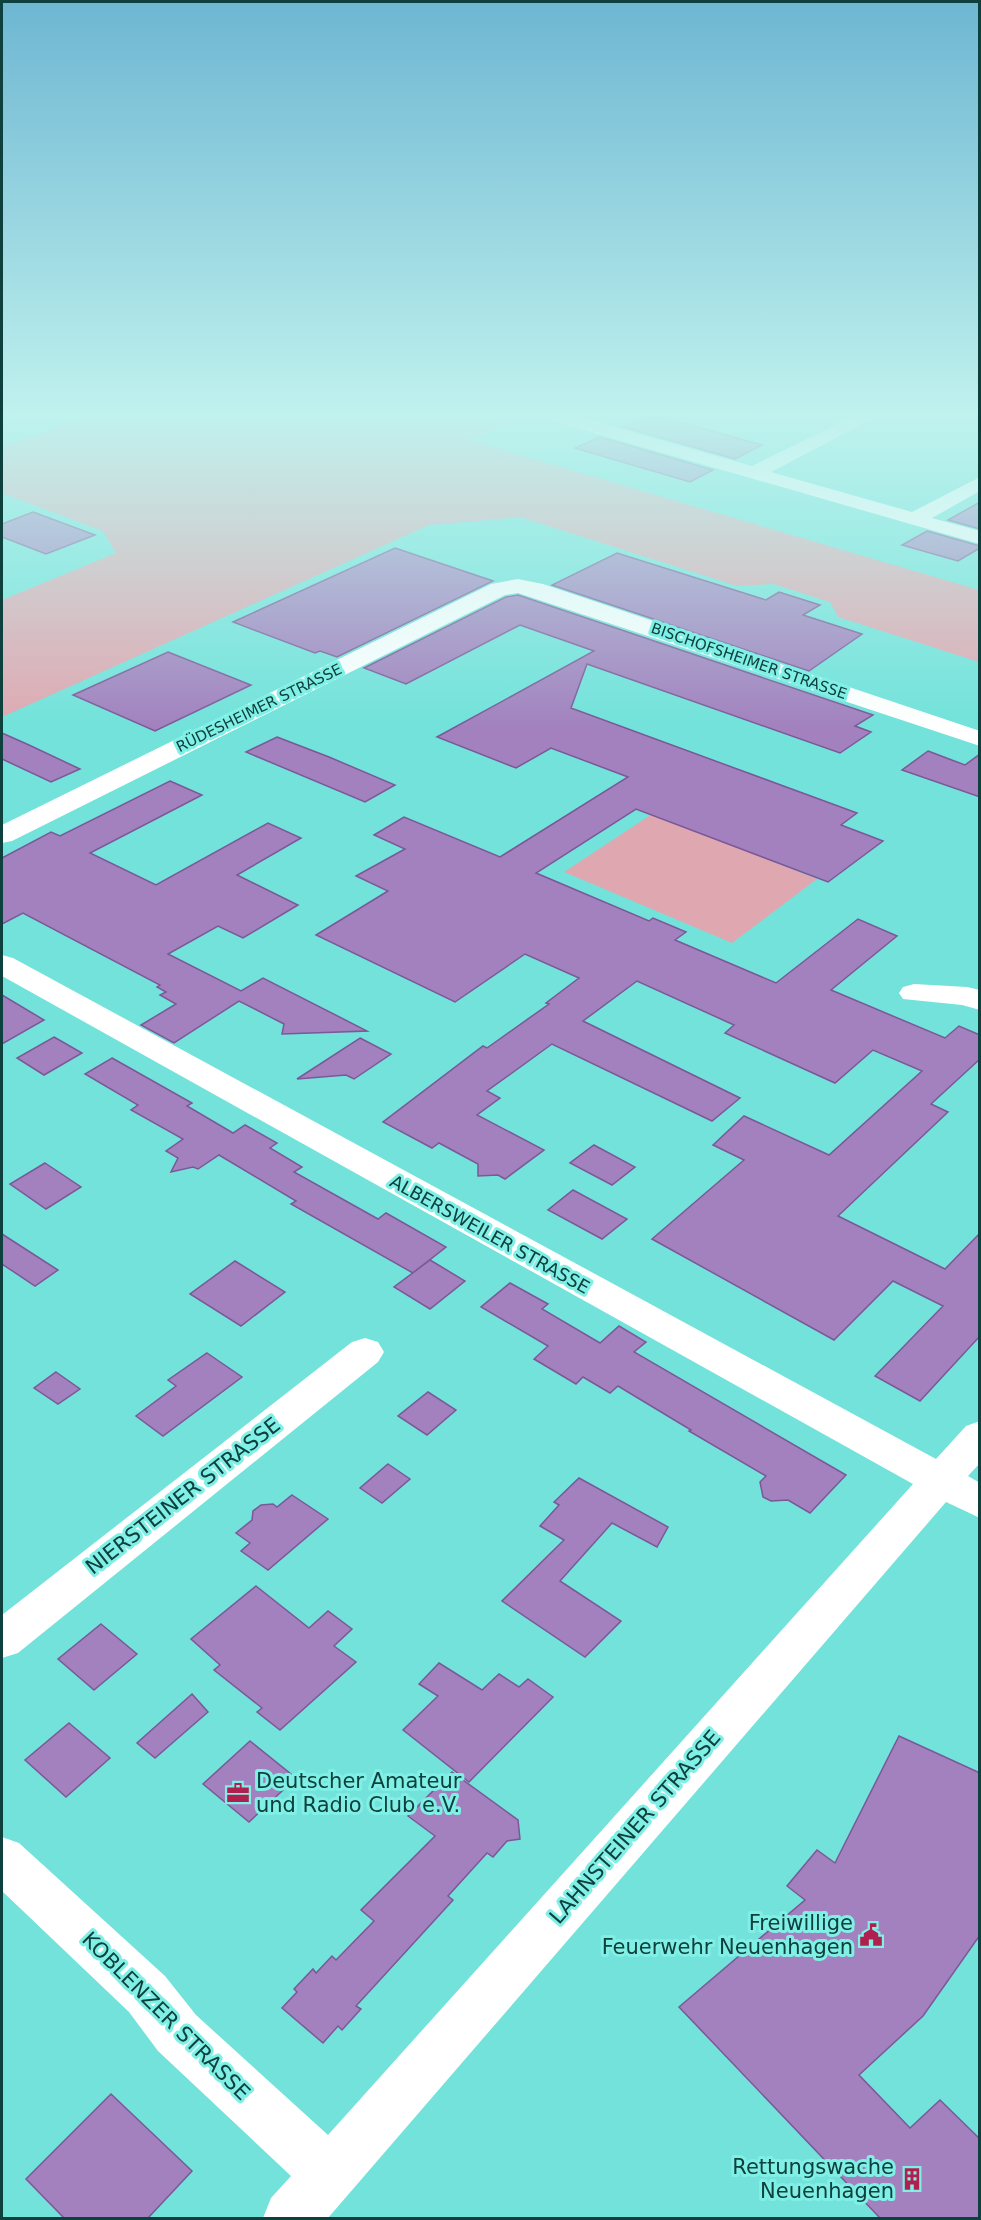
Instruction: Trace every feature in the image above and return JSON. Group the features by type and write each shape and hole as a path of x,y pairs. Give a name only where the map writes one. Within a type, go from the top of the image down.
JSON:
{"street":[{"path":"920,521 980,538"},
{"name":"BISCHOFSHEIMER STRASSE","path":"518,586 535,589 980,739"},
{"name":"RÜDESHEIMER STRASSE","path":"2,836 499,589 518,586"},
{"name":"ALBERSWEILER STRASSE","path":"2,964 960,1492"},
{"path":"914,993 967,996 980,1001"},
{"name":"NIERSTEINER STRASSE","path":"2,1640 365,1352"},
{"name":"LAHNSTEINER STRASSE","path":"291,2218 960,1492 980,1436"},
{"name":"KOBLENZER STRASSE","path":"2,1858 147,1994 177,2033 330,2175"}],"shaded area":[{"path":"75,521 479,521 429,525 2,717 2,600 116,553 103,531"},
{"path":"531,521 743,521 979,590 979,662 838,617 830,602 773,584 737,586"},
{"path":"652,814 817,879 732,943 564,872"}],"building":[{"path":"11,521 56,521 95,535 46,554 2,537 2,524"},
{"path":"950,521 980,521 980,529"},
{"path":"927,531 980,546 980,548 958,561 902,545"},
{"path":"395,548 493,581 337,657 320,651 315,653 233,622"},
{"path":"617,553 766,600 779,592 820,605 803,615 862,634 809,671 552,585"},
{"path":"518,595 873,715 855,726 871,732 840,753 587,664 571,708 857,813 841,825 883,841 828,882 636,809 536,873 649,921 653,918 686,932 675,940 776,983 858,919 897,936 831,990 945,1038 959,1026 980,1035 980,1059 931,1104 948,1112 838,1216 945,1269 980,1233 980,1336 920,1401 875,1376 943,1306 893,1281 834,1340 652,1239 744,1160 713,1145 744,1116 829,1155 922,1071 873,1050 835,1083 725,1033 734,1025 637,981 583,1021 740,1098 712,1121 552,1044 487,1091 500,1098 477,1115 544,1150 505,1179 498,1175 478,1176 478,1164 439,1143 432,1148 383,1122 483,1046 487,1048 549,1004 546,1003 579,978 525,954 455,1002 316,935 388,891 356,876 405,849 374,835 404,817 500,857 628,777 551,748 516,768 437,737 594,651 520,625 406,684 364,668 506,597"},
{"path":"168,652 251,685 155,731 73,695"},
{"path":"2,733 80,769 51,782 2,759"},
{"path":"277,737 395,785 365,802 246,752"},
{"path":"928,751 965,765 980,754 980,797 902,770"},
{"path":"170,781 202,795 90,853 156,885 268,823 301,838 237,875 298,905 243,938 218,926 168,954 241,991 263,978 367,1031 282,1034 284,1024 239,1001 174,1043 141,1025 176,1004 160,995 166,992 157,987 160,985 23,913 2,924 2,858 51,832 60,836"},
{"path":"2,995 44,1020 2,1044"},
{"path":"54,1037 82,1053 44,1075 17,1058"},
{"path":"360,1038 391,1054 354,1079 346,1075 297,1079"},
{"path":"112,1058 192,1103 187,1106 233,1133 245,1125 277,1143 270,1148 302,1167 294,1172 378,1219 386,1213 446,1247 413,1273 291,1204 296,1201 219,1155 198,1169 193,1167 171,1172 178,1158 166,1151 183,1139 131,1110 138,1105 85,1074"},
{"path":"594,1145 635,1167 612,1185 570,1163"},
{"path":"45,1163 81,1187 46,1209 10,1184"},
{"path":"573,1190 627,1219 602,1239 548,1210"},
{"path":"2,1234 58,1270 35,1286 2,1264"},
{"path":"430,1260 465,1281 430,1309 394,1287"},
{"path":"235,1261 285,1292 241,1326 190,1294"},
{"path":"510,1283 548,1304 542,1309 600,1343 619,1326 646,1342 634,1352 846,1475 810,1513 788,1500 771,1501 763,1497 760,1482 766,1476 618,1386 610,1393 583,1377 576,1384 534,1359 548,1346 481,1307"},
{"path":"207,1353 242,1377 163,1436 136,1416 176,1386 168,1380"},
{"path":"56,1372 80,1389 58,1404 34,1388"},
{"path":"428,1392 456,1410 427,1435 398,1416"},
{"path":"388,1464 410,1479 382,1503 360,1488"},
{"path":"579,1478 668,1527 657,1547 612,1523 560,1581 621,1621 585,1657 502,1601 564,1540 540,1526 559,1505 554,1502"},
{"path":"292,1495 328,1519 268,1570 241,1551 250,1543 236,1533 252,1520 253,1511 261,1505 273,1504 277,1507"},
{"path":"256,1586 309,1628 328,1611 352,1629 334,1646 356,1662 280,1730 257,1712 262,1708 214,1670 220,1665 191,1639"},
{"path":"101,1624 137,1654 94,1690 58,1659"},
{"path":"439,1663 482,1690 499,1674 519,1687 528,1679 553,1697 469,1782 403,1730 438,1696 419,1684"},
{"path":"192,1694 208,1712 155,1758 137,1743"},
{"path":"69,1723 110,1758 66,1797 25,1760"},
{"name":"Freiwillige Feuerwehr Neuenhagen","path":"899,1736 980,1773 980,1935 923,2016 859,2075 910,2128 940,2100 980,2139 980,2218 880,2218 679,2007 805,1900 787,1886 817,1850 835,1863"},
{"path":"250,1741 296,1778 249,1822 203,1784"},
{"path":"452,1772 518,1820 520,1839 507,1841 493,1857 487,1853 448,1896 453,1900 356,2006 361,2009 342,2030 338,2026 323,2043 282,2008 297,1992 294,1989 313,1969 316,1973 332,1956 336,1960 374,1921 361,1910 435,1836 408,1816"},
{"path":"111,2094 192,2171 148,2218 64,2218 26,2179"}],"place":[{"name":"Deutscher Amateur und Radio Club e.V.","path":"238,1793"},
{"name":"Freiwillige Feuerwehr Neuenhagen","path":"871,1935"},
{"name":"Rettungswache Neuenhagen","path":"912,2179"}]}
